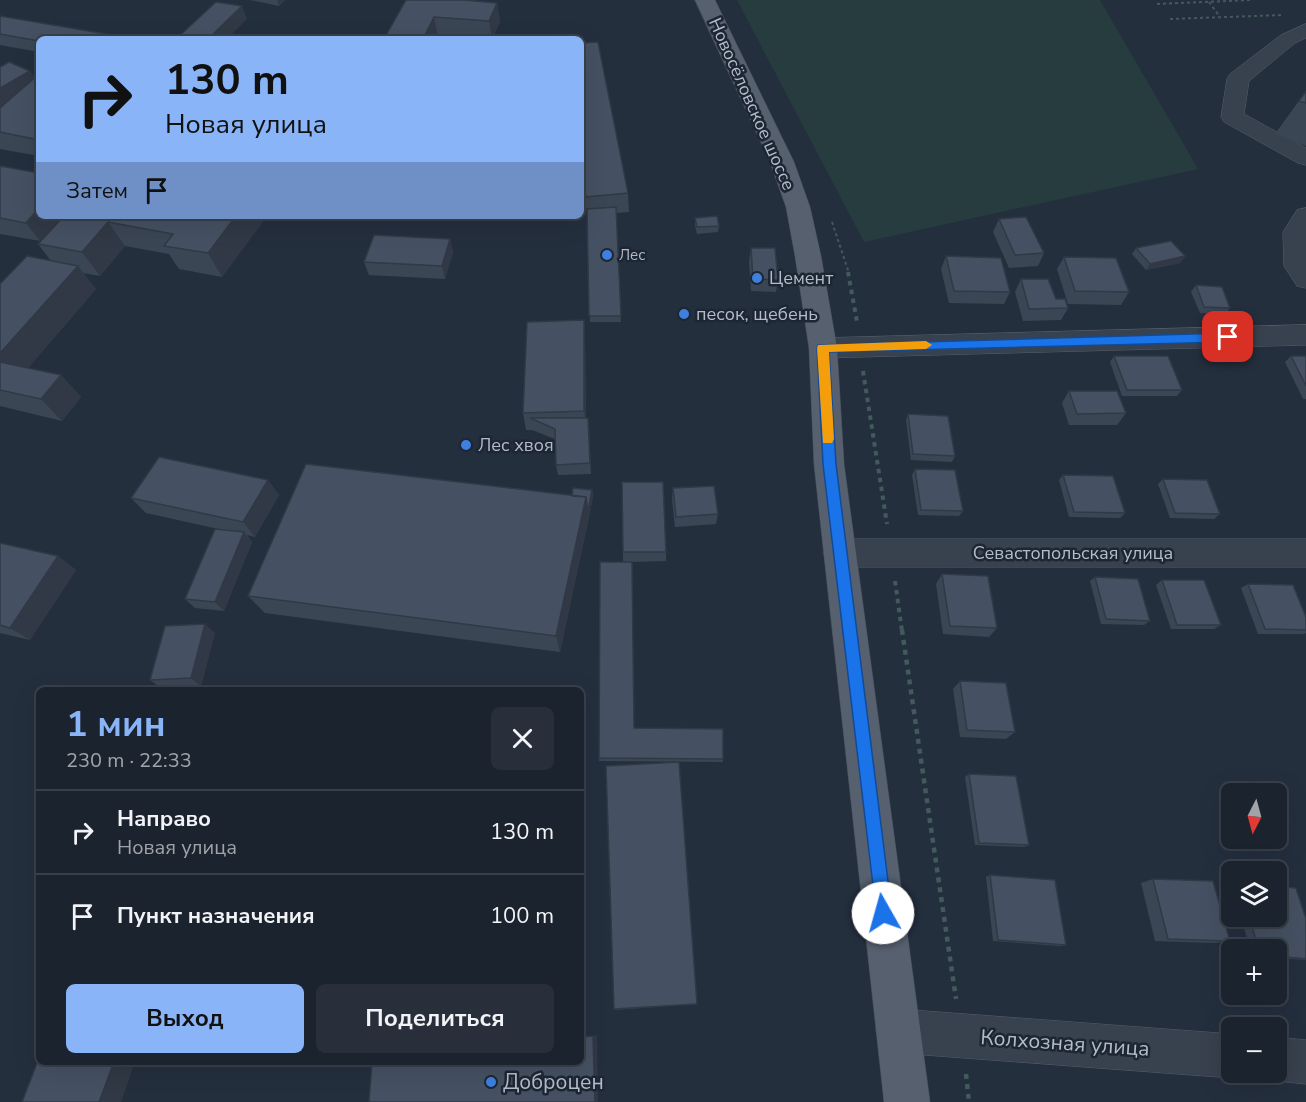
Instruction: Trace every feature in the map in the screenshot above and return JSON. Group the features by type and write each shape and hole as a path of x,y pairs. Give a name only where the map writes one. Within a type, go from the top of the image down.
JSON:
{"main road":[{"name":"Новосёловское шоссе","path":"705,0 782,162 798,207 823,348 829,464 907,1102"}],"street":[{"path":"1306,30 1288,39 1238,79 1232,117 1306,158"},
{"path":"1306,216 1296,232 1297,266 1306,279"},
{"path":"823,348 1306,335"},
{"name":"Севастопольская улица","path":"840,553 1306,553"},
{"name":"Колхозная улица","path":"898,1031 1221,1055"},
{"path":"1287,1060 1306,1062"}],"path":[{"path":"1157,4 1252,0"},
{"path":"1208,2 1220,17"},
{"path":"1170,20 1285,15"},
{"path":"859,347 891,553 969,1102"}],"green space":[{"path":"737,0 1100,0 1198,169 864,242"}],"building":[{"path":"406,0 464,0 497,3 489,21 434,17 424,36 386,36"},
{"path":"216,2 242,6 211,36 179,36"},
{"path":"0,16 118,36 36,36 36,40 0,34"},
{"path":"598,42 628,193 586,197 584,185 584,43"},
{"path":"9,62 30,71 0,88 0,67"},
{"path":"36,77 36,139 0,132 0,108"},
{"path":"1306,91 1306,103 1299,101"},
{"path":"0,166 36,172 36,211 26,223 0,218"},
{"path":"616,207 621,316 589,316 587,209"},
{"path":"717,216 719,226 697,227 695,218"},
{"path":"1026,217 1044,253 1015,255 999,219"},
{"path":"61,219 234,219 208,253 164,246 173,234 108,222 82,252 38,244"},
{"path":"374,235 450,239 442,266 364,262"},
{"path":"1171,241 1185,256 1150,264 1136,248"},
{"path":"751,248 775,248 778,280 753,279"},
{"path":"27,256 78,266 0,353 0,284"},
{"path":"946,256 1001,258 1010,292 954,291"},
{"path":"1064,257 1116,258 1129,292 1075,291"},
{"path":"1021,279 1048,279 1056,299 1065,299 1068,308 1029,309"},
{"path":"1196,285 1222,287 1230,308 1204,307"},
{"path":"584,320 584,411 523,413 527,322"},
{"path":"1114,356 1168,356 1182,390 1127,390"},
{"path":"1291,356 1306,356 1306,386"},
{"path":"0,362 61,375 41,399 0,390"},
{"path":"1069,391 1117,391 1126,413 1077,414"},
{"path":"908,414 948,416 955,456 913,454"},
{"path":"530,418 588,418 590,463 556,465 555,429"},
{"path":"159,457 268,480 243,522 131,498"},
{"path":"306,464 586,497 556,636 248,596"},
{"path":"915,469 955,470 963,511 921,510"},
{"path":"1063,475 1113,476 1125,513 1074,512"},
{"path":"1163,479 1207,480 1220,514 1175,513"},
{"path":"622,482 663,482 666,552 623,552"},
{"path":"714,486 718,514 676,517 673,488"},
{"path":"573,488 592,490 588,512 586,497 572,496"},
{"path":"215,529 244,532 215,602 185,599"},
{"path":"0,543 58,556 10,628 0,625"},
{"path":"600,562 632,562 634,728 723,729 723,759 599,758"},
{"path":"942,574 988,576 997,628 950,626"},
{"path":"1095,577 1138,579 1150,621 1106,619"},
{"path":"1162,580 1204,580 1221,625 1177,625"},
{"path":"1248,584 1293,585 1306,617 1306,630 1265,629"},
{"path":"205,624 191,678 150,680 165,626"},
{"path":"960,681 1006,683 1015,732 967,730"},
{"path":"679,762 697,1004 614,1009 606,766"},
{"path":"969,774 1016,776 1029,845 979,843"},
{"path":"990,875 1055,880 1066,945 998,940"},
{"path":"1153,879 1213,881 1221,909 1221,927 1226,927 1229,939 1168,939"},
{"path":"1287,887 1296,888 1306,916 1306,959 1287,957 1287,939 1256,939 1252,927 1287,927"},
{"name":"Доброцен","path":"593,1036 595,1102 369,1102 372,1065 584,1065 584,1037"},
{"path":"36,1065 113,1065 99,1102 22,1102"}],"slow traffic":[{"path":"828,439 823,348 926,345"}],"place":[{"name":"Лес","path":"607,255"},
{"name":"Цемент","path":"757,278"},
{"name":"песок, щебень","path":"684,314"},
{"name":"Лес хвоя","path":"466,445"},
{"name":"Доброцен","path":"491,1082"}],"route":[{"path":"883,913 829,464 823,348 1228,337"}]}
